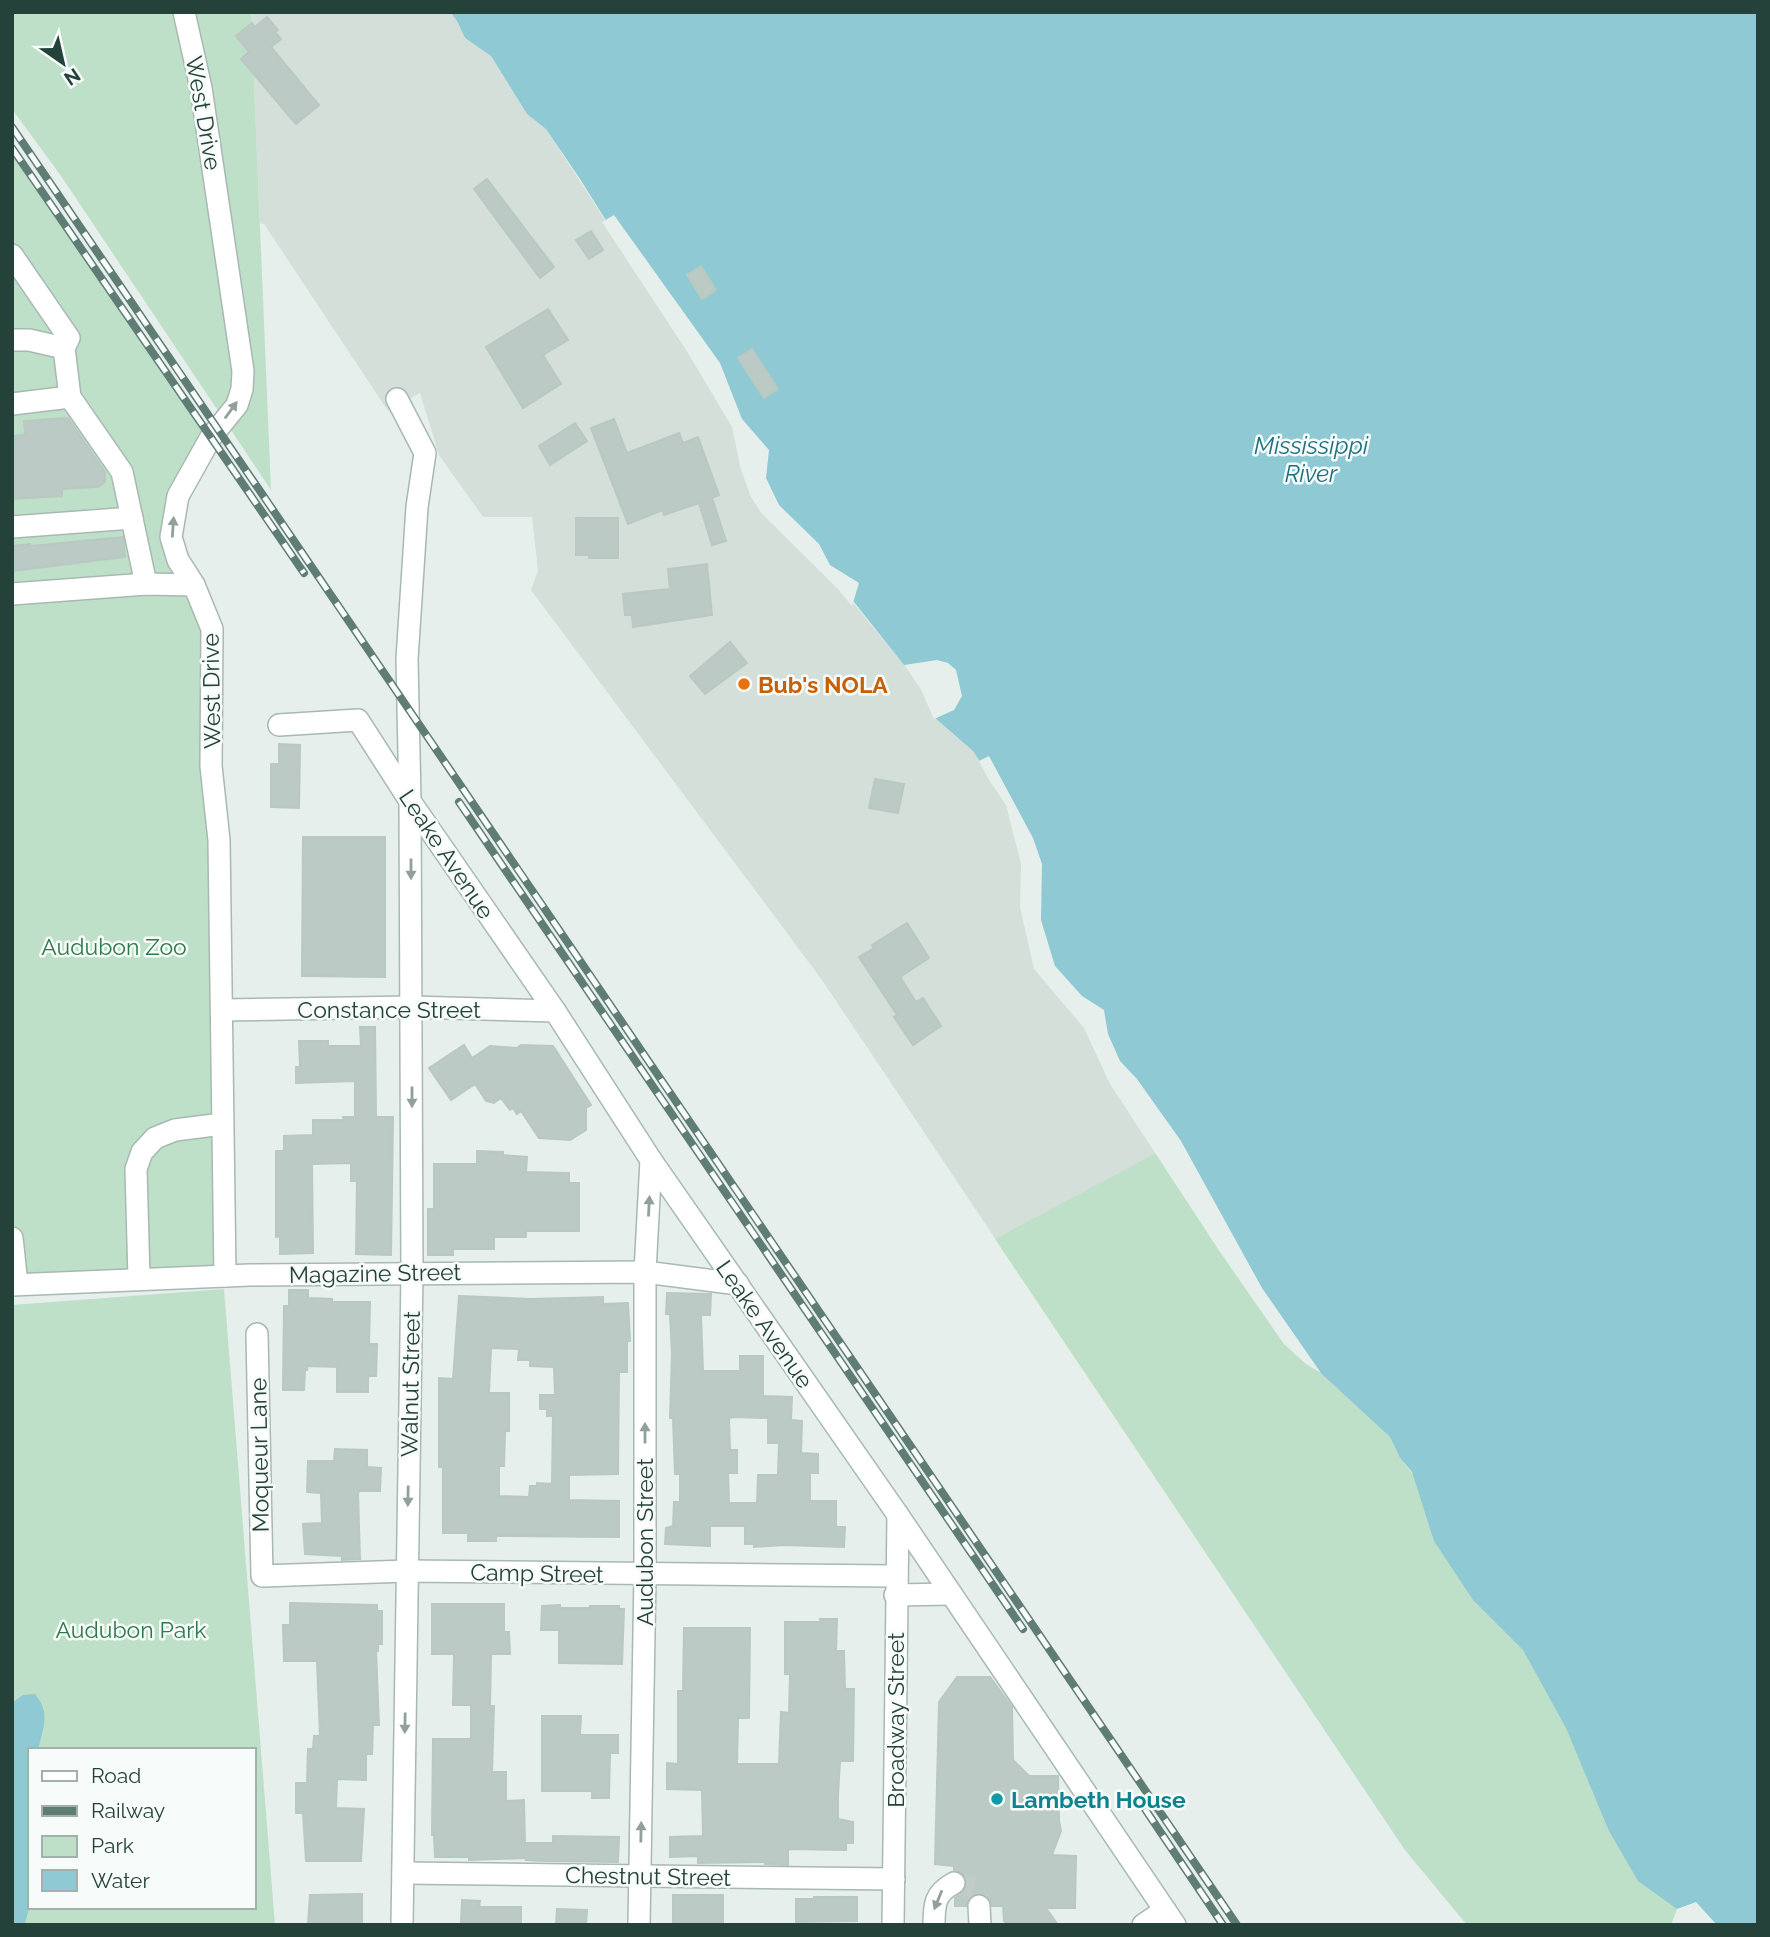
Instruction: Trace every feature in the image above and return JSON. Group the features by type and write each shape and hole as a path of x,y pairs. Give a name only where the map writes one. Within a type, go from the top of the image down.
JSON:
{"street":[{"name":"West Drive","path":"184,12 201,88 243,371 242,389 237,405 211,437 178,496 171,537 178,559 194,586 212,629 211,766 219,841 225,1276"},
{"path":"12,255 66,343 70,397 122,472 146,584"},
{"path":"12,340 66,343"},
{"path":"12,404 70,397"},
{"name":"Walnut Street","path":"397,399 425,453 416,508 407,659 412,1007 412,1273 402,1925"},
{"path":"12,527 132,519"},
{"path":"12,594 146,584 194,586"},
{"name":"Leake Avenue","path":"279,725 358,720 410,801 555,1012 651,1160 898,1515 1170,1917"},
{"name":"Constance Street","path":"222,1010 412,1007 555,1012"},
{"path":"139,1278 136,1169 142,1152 155,1138 175,1130 222,1124"},
{"name":"Audubon Street","path":"639,1925 645,1574 645,1272 651,1160"},
{"path":"12,1238 15,1284"},
{"name":"Magazine Street","path":"15,1284 225,1276 645,1272 738,1284"},
{"name":"Moqueur Lane","path":"257,1334 261,1576"},
{"name":"Broadway Street","path":"893,1925 898,1515"},
{"name":"Camp Street","path":"261,1576 407,1571 645,1574 896,1586 951,1594"},
{"name":"Chestnut Street","path":"403,1873 894,1879"},
{"path":"934,1925 933,1908 942,1889 954,1882"},
{"path":"1143,1925 1170,1917"}],"shaded area":[{"path":"251,12 450,12 465,38 491,56 527,114 546,129 854,604 904,665 921,690 934,717 973,751 1009,804 1087,1026 1287,1342 1375,1423 1411,1611 1405,1850 822,980 531,590 538,571 532,517 483,517 439,455 420,393 388,411 264,224 260,223"}],"green space":[{"path":"12,12 251,12 271,490 61,176 12,109"},
{"name":"Audubon Zoo","path":"12,148 211,437 171,537 212,629 215,1265 12,1278"},
{"path":"1158,1152 1287,1342 1390,1437 1400,1458 1451,1523 1677,1909 1671,1925 1467,1925 1405,1850 995,1239"},
{"name":"Audubon Park","path":"224,1289 275,1925 12,1925 12,1305"}],"water":[{"name":"Mississippi River","path":"450,12 1758,12 1758,1925 1717,1925 1696,1902 1677,1909 1638,1881 1609,1831 1566,1728 1523,1650 1473,1600 1434,1541 1412,1472 1400,1458 1390,1437 1287,1342 1087,1026 1038,970 1025,864 1009,804 973,751 934,717 921,690 904,665 854,602 805,553 735,426 580,179 546,129 527,114 491,56 465,38"},
{"path":"35,1694 43,1708 44,1721 38,1748 28,1748 28,1913 24,1925 12,1925 12,1703 23,1695"}],"pier":[{"path":"614,215 720,363 742,419 769,450 766,478 779,505 819,544 830,565 859,583 852,606 762,514 751,497 741,470 732,427 688,353 602,222"},
{"path":"937,660 948,663 956,670 962,696 954,710 934,719 921,690 904,665"},
{"path":"989,756 1033,838 1042,864 1041,920 1055,966 1082,996 1104,1010 1108,1034 1120,1061 1137,1079 1181,1141 1262,1288 1321,1373 1306,1364 1284,1344 1110,1084 1084,1028 1034,969 1020,907 1021,864 1006,805 979,761"}],"building":[{"path":"267,17 278,30 275,32 281,39 271,47 319,105 296,124 241,59 249,52 236,36 252,23 255,27"},
{"path":"487,179 554,267 540,278 474,189"},
{"path":"591,231 603,250 589,259 576,240"},
{"path":"701,266 716,290 702,299 687,275"},
{"path":"548,309 568,340 543,355 561,384 523,408 486,347"},
{"path":"752,349 778,389 764,398 738,358"},
{"path":"68,418 105,472 105,482 98,487 62,489 62,496 12,499 12,436 25,435 24,421"},
{"path":"614,419 627,453 679,433 683,443 698,437 719,495 712,498 726,541 712,545 699,503 664,515 663,510 628,524 591,428"},
{"path":"575,423 587,441 550,465 539,446"},
{"path":"576,518 618,518 618,558 576,555"},
{"path":"123,537 125,557 12,571 12,546"},
{"path":"707,564 712,615 633,627 632,615 625,615 623,594 670,589 668,569"},
{"path":"730,642 747,663 705,694 690,676"},
{"path":"279,744 300,745 299,808 271,807 271,764 279,764"},
{"path":"875,779 904,784 898,813 869,808"},
{"path":"303,837 385,837 385,977 302,976"},
{"path":"907,923 929,958 900,977 916,1002 923,998 941,1026 913,1045 859,957 874,948 872,945"},
{"path":"360,1027 375,1027 376,1117 393,1117 391,1255 356,1254 357,1181 351,1181 351,1163 312,1164 313,1253 280,1254 280,1236 276,1237 276,1151 284,1151 284,1136 313,1135 313,1120 344,1120 343,1117 355,1117 355,1081 296,1083 296,1067 300,1067 299,1041 328,1041 328,1046 361,1046"},
{"path":"464,1045 472,1058 490,1046 553,1046 591,1105 586,1108 586,1130 570,1140 539,1138 521,1111 517,1114 513,1108 510,1110 501,1098 494,1103 486,1101 475,1084 451,1100 429,1068"},
{"path":"477,1151 503,1152 503,1155 527,1157 526,1172 569,1173 569,1183 579,1183 579,1231 526,1231 526,1237 494,1237 494,1249 453,1249 453,1255 428,1255 428,1209 434,1209 434,1164 477,1164"},
{"path":"289,1290 308,1290 308,1298 332,1299 332,1302 370,1302 369,1344 377,1344 376,1376 368,1376 368,1392 337,1392 337,1367 307,1366 304,1390 283,1390 284,1306 289,1306"},
{"path":"667,1293 711,1294 710,1315 701,1315 703,1371 740,1371 740,1356 763,1356 763,1396 792,1397 791,1420 802,1421 801,1453 818,1454 818,1473 810,1473 810,1501 836,1501 836,1527 845,1527 844,1547 754,1547 754,1544 745,1544 745,1526 710,1526 710,1546 665,1544 666,1528 673,1526 674,1502 680,1502 680,1474 675,1474 673,1418 670,1418 670,1314 666,1314","holes":["729,1418 768,1418 768,1443 779,1443 778,1475 758,1475 757,1503 729,1503 728,1473 737,1473 737,1450 730,1450"]},
{"path":"459,1296 531,1299 603,1297 603,1304 628,1303 630,1341 627,1341 627,1372 619,1372 618,1474 569,1475 569,1500 619,1501 619,1537 496,1536 496,1541 468,1541 468,1533 443,1533 443,1467 439,1467 439,1378 453,1379","holes":["491,1348 519,1349 518,1360 530,1360 530,1366 554,1367 555,1395 540,1395 540,1409 547,1409 547,1416 553,1416 552,1484 537,1483 537,1486 530,1486 529,1497 499,1496 499,1466 504,1466 505,1431 509,1431 509,1393 489,1393"]},
{"path":"335,1449 367,1450 367,1467 381,1468 380,1491 359,1491 358,1494 360,1559 342,1560 342,1556 305,1554 303,1524 322,1523 321,1493 307,1492 308,1461 334,1461"},
{"path":"290,1603 377,1605 377,1611 382,1611 382,1644 378,1644 376,1651 379,1725 373,1725 372,1754 366,1754 366,1780 337,1779 336,1808 364,1809 361,1861 306,1861 303,1813 296,1813 296,1783 307,1783 308,1749 313,1749 314,1736 320,1736 317,1661 284,1661 283,1625 290,1625"},
{"path":"432,1604 504,1604 504,1632 509,1632 510,1654 491,1654 490,1706 494,1706 492,1772 506,1772 506,1801 524,1800 525,1843 553,1843 553,1836 619,1837 618,1862 435,1857 432,1835 433,1739 471,1739 471,1705 453,1705 454,1654 432,1654"},
{"path":"560,1605 560,1608 619,1606 619,1609 624,1609 622,1664 559,1663 559,1630 541,1630 542,1606"},
{"path":"820,1619 837,1619 836,1651 844,1651 845,1689 854,1689 853,1761 840,1761 838,1795 838,1819 853,1822 853,1843 846,1843 846,1850 788,1849 788,1865 765,1862 698,1863 698,1856 670,1857 670,1837 703,1836 702,1790 667,1789 667,1763 678,1764 678,1691 683,1691 684,1628 750,1628 749,1718 738,1718 737,1764 779,1764 781,1712 789,1713 790,1674 785,1674 785,1622 821,1622"},
{"name":"Lambeth House","path":"957,1677 990,1677 1012,1707 1013,1760 1029,1776 1058,1776 1061,1831 1052,1855 1076,1856 1075,1908 1046,1908 1058,1925 1008,1925 1004,1921 1003,1906 992,1906 990,1898 979,1893 971,1895 966,1906 955,1906 955,1898 966,1889 966,1877 954,1870 954,1866 935,1864 939,1702"},
{"path":"542,1716 581,1716 580,1735 618,1735 618,1753 610,1753 609,1798 592,1798 592,1791 542,1791"},
{"path":"362,1894 362,1925 308,1924 310,1895"},
{"path":"673,1895 723,1895 723,1925 673,1925"},
{"path":"857,1897 857,1921 796,1922 796,1899"},
{"path":"462,1900 480,1901 479,1907 521,1907 521,1925 461,1925"},
{"path":"557,1909 587,1910 586,1925 556,1925"}],"tunnel":[{"path":"954,1883 978,1888 979,1906"}],"railway":[{"path":"12,127 1237,1925"},
{"path":"12,148 304,573"},
{"path":"459,802 1023,1629"},
{"path":"1145,1809 1223,1925"}],"place":[{"name":"Bub's NOLA","path":"744,684"},
{"name":"Lambeth House","path":"997,1799"}]}
